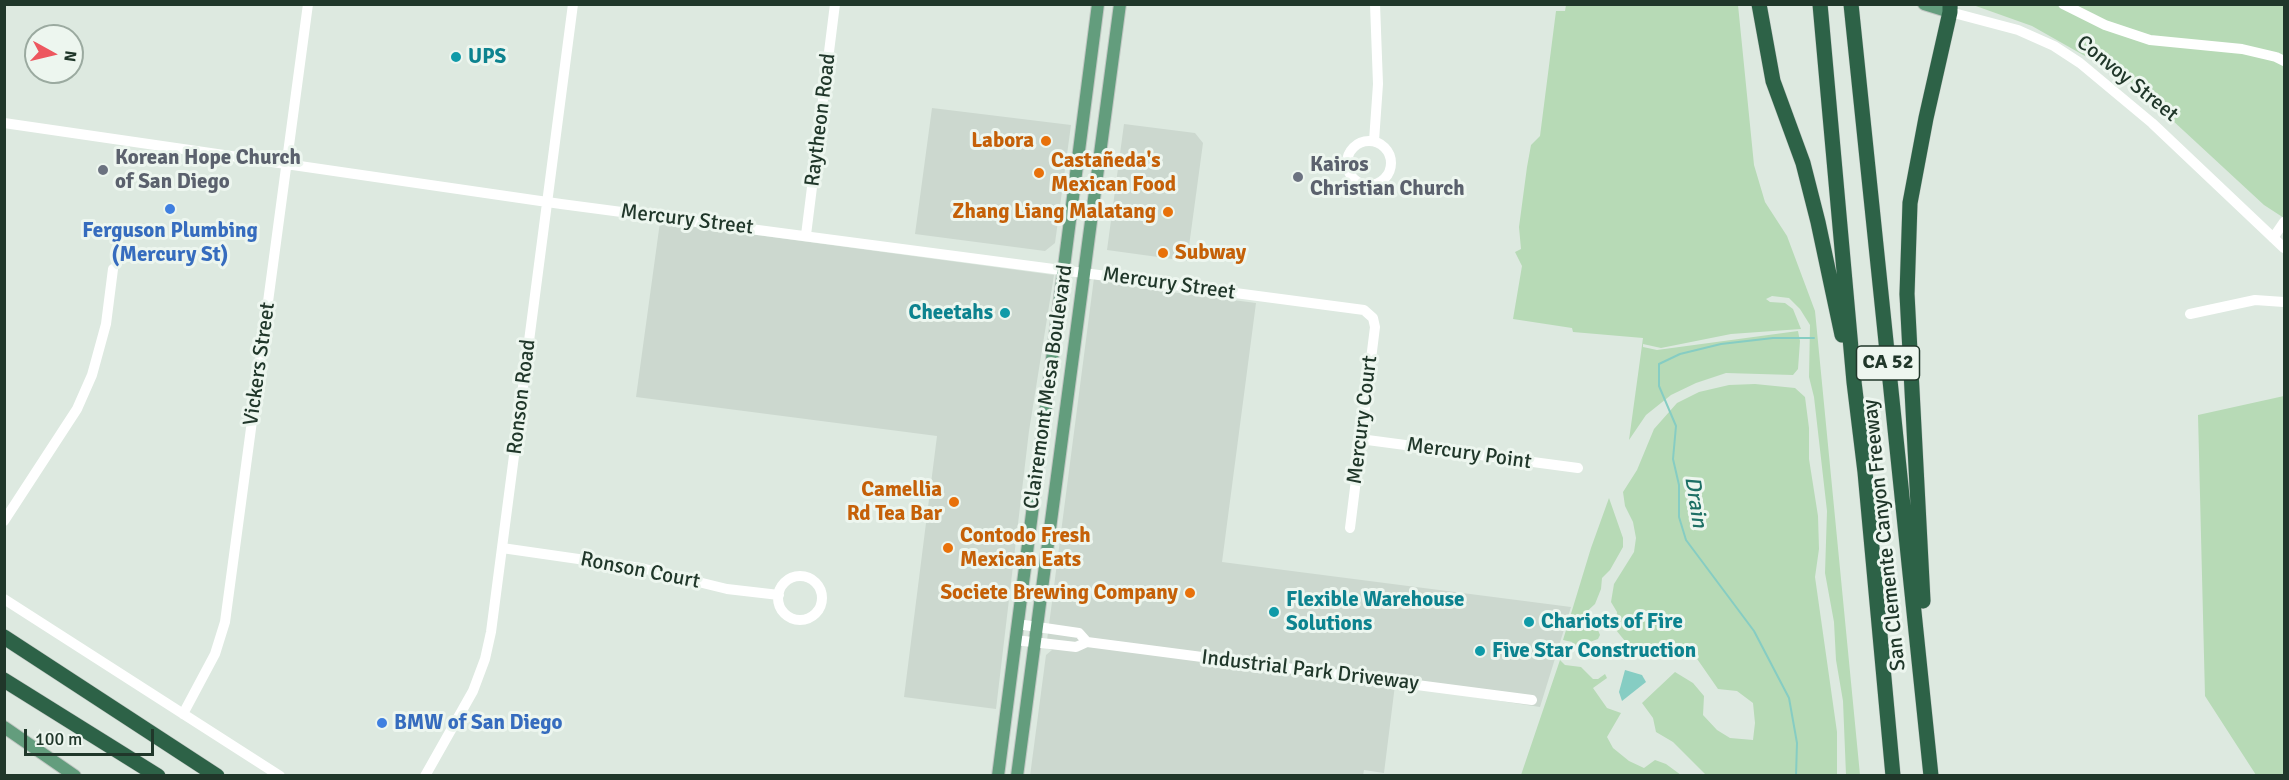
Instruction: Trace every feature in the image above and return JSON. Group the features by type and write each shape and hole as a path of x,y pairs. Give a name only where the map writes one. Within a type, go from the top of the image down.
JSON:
{"highway":[{"path":"1758,4 1773,81 1803,163 1818,222 1832,279 1847,363 1854,382"},
{"name":"San Clemente Canyon Freeway","path":"1820,4 1893,776"},
{"name":"San Clemente Canyon Freeway","path":"1851,4 1931,776"},
{"path":"1926,720 1923,602 1907,282 1910,203 1950,8"},
{"path":"4,637 217,776"},
{"path":"4,680 158,776"}],"main road":[{"name":"Clairemont Mesa Boulevard","path":"998,776 1098,4"},
{"name":"Clairemont Mesa Boulevard","path":"1017,776 1120,4"},
{"name":"Convoy Street","path":"1924,4 1950,8"},
{"path":"4,727 75,776"}],"street":[{"name":"Vickers Street","path":"183,714 215,654 225,622 308,4"},
{"name":"Ronson Road","path":"425,776 480,675 491,632 573,4"},
{"name":"Raytheon Road","path":"806,235 835,4"},
{"path":"1374,141 1378,84 1375,4"},
{"path":"2064,4 2105,25 2150,40 2242,49 2284,61"},
{"name":"Convoy Street","path":"1950,8 2018,30 2054,46 2080,63 2152,123 2284,248"},
{"name":"Mercury Street","path":"4,123 547,202 1364,310 1369,314"},
{"path":"1374,141 1386,149 1390,156 1391,168 1384,180 1378,184 1357,183 1348,170 1348,155 1357,145 1374,141"},
{"path":"2273,238 2284,222"},
{"path":"4,521 77,409 92,375 106,324 112,269"},
{"path":"2190,314 2255,300 2284,302"},
{"name":"Mercury Court","path":"1350,528 1375,327 1369,314"},
{"name":"Mercury Point","path":"1360,440 1578,468"},
{"name":"Ronson Court","path":"502,548 641,568 727,589 778,595"},
{"path":"795,576 806,576 819,585 822,600 819,610 811,617 795,619 782,610 778,595 786,581 795,576"},
{"path":"4,598 280,776"},
{"name":"Industrial Park Driveway","path":"1017,624 1079,633 1087,642"},
{"name":"Industrial Park Driveway","path":"1015,640 1076,647 1087,642 1532,700"}],"shaded area":[{"path":"932,108 1071,125 1055,243 1045,251 915,234"},
{"path":"1124,124 1195,133 1203,143 1187,261 1107,250"},
{"path":"660,222 1054,275 1029,431 996,709 904,697 937,436 636,397"},
{"path":"1094,278 1148,289 1256,303 1222,562 1571,607 1540,707 1395,685 1384,773 1364,770 1363,776 1030,776 1046,655 1052,650 1046,648"}],"green space":[{"path":"1566,5 1738,5 1754,165 1765,202 1787,236 1815,311 1860,775 1846,775 1843,701 1836,660 1834,622 1825,573 1827,511 1814,397 1809,377 1810,325 1800,309 1789,298 1772,296 1766,299 1770,302 1785,303 1793,309 1801,329 1731,334 1661,348 1643,344 1643,347 1657,350 1798,331 1800,341 1798,369 1793,375 1726,373 1696,383 1671,395 1646,415 1629,440 1643,338 1573,332 1572,328 1513,319 1522,266 1515,252 1521,249 1519,227 1527,167 1531,145 1540,136 1556,11 1565,11"},
{"path":"1973,5 2284,5 2284,218 2264,205 2131,82 2032,26"},
{"path":"1755,384 1795,388 1805,397 1809,428 1809,459 1818,516 1819,549 1815,577 1837,732 1837,775 1706,775 1673,742 1656,732 1653,718 1642,703 1675,672 1693,683 1704,696 1703,715 1717,730 1730,738 1753,740 1755,723 1753,703 1737,691 1718,689 1693,653 1677,643 1646,647 1629,646 1616,630 1617,612 1611,602 1614,584 1634,552 1636,538 1633,522 1625,506 1623,492 1637,470 1654,429 1677,403 1699,392 1729,385"},
{"path":"2284,396 2284,775 2256,775 2205,696 2198,415"},
{"path":"1609,498 1623,538 1623,547 1610,570 1602,578 1601,589 1595,604 1582,616 1598,630 1600,635 1598,639 1576,647 1572,642 1563,640"},
{"path":"1560,660 1565,665 1581,667 1593,679 1598,679 1605,674 1607,678 1593,688 1607,708 1621,713 1607,737 1613,748 1629,761 1644,768 1655,760 1666,764 1681,775 1521,775"}],"water":[{"path":"1625,670 1642,675 1646,682 1622,701 1619,692"}],"waterway":[{"name":"Drain","path":"1796,776 1797,743 1789,698 1754,631 1686,540 1679,517 1679,485 1673,459 1676,426 1659,386 1659,364 1680,354 1721,344 1773,338 1814,338"}],"place":[{"name":"UPS","path":"456,57"},
{"name":"Labora","path":"1046,141"},
{"name":"Korean Hope Church of San Diego","path":"103,170"},
{"name":"Castañeda's Mexican Food","path":"1039,173"},
{"name":"Kairos Christian Church","path":"1298,177"},
{"name":"Ferguson Plumbing (Mercury St)","path":"170,209"},
{"name":"Zhang Liang Malatang","path":"1168,212"},
{"name":"Subway","path":"1163,253"},
{"name":"Cheetahs","path":"1005,313"},
{"name":"Camellia Rd Tea Bar","path":"954,502"},
{"name":"Contodo Fresh Mexican Eats","path":"948,548"},
{"name":"Societe Brewing Company","path":"1190,593"},
{"name":"Flexible Warehouse Solutions","path":"1274,612"},
{"name":"Chariots of Fire","path":"1529,622"},
{"name":"Five Star Construction","path":"1480,651"},
{"name":"BMW of San Diego","path":"382,723"}]}
